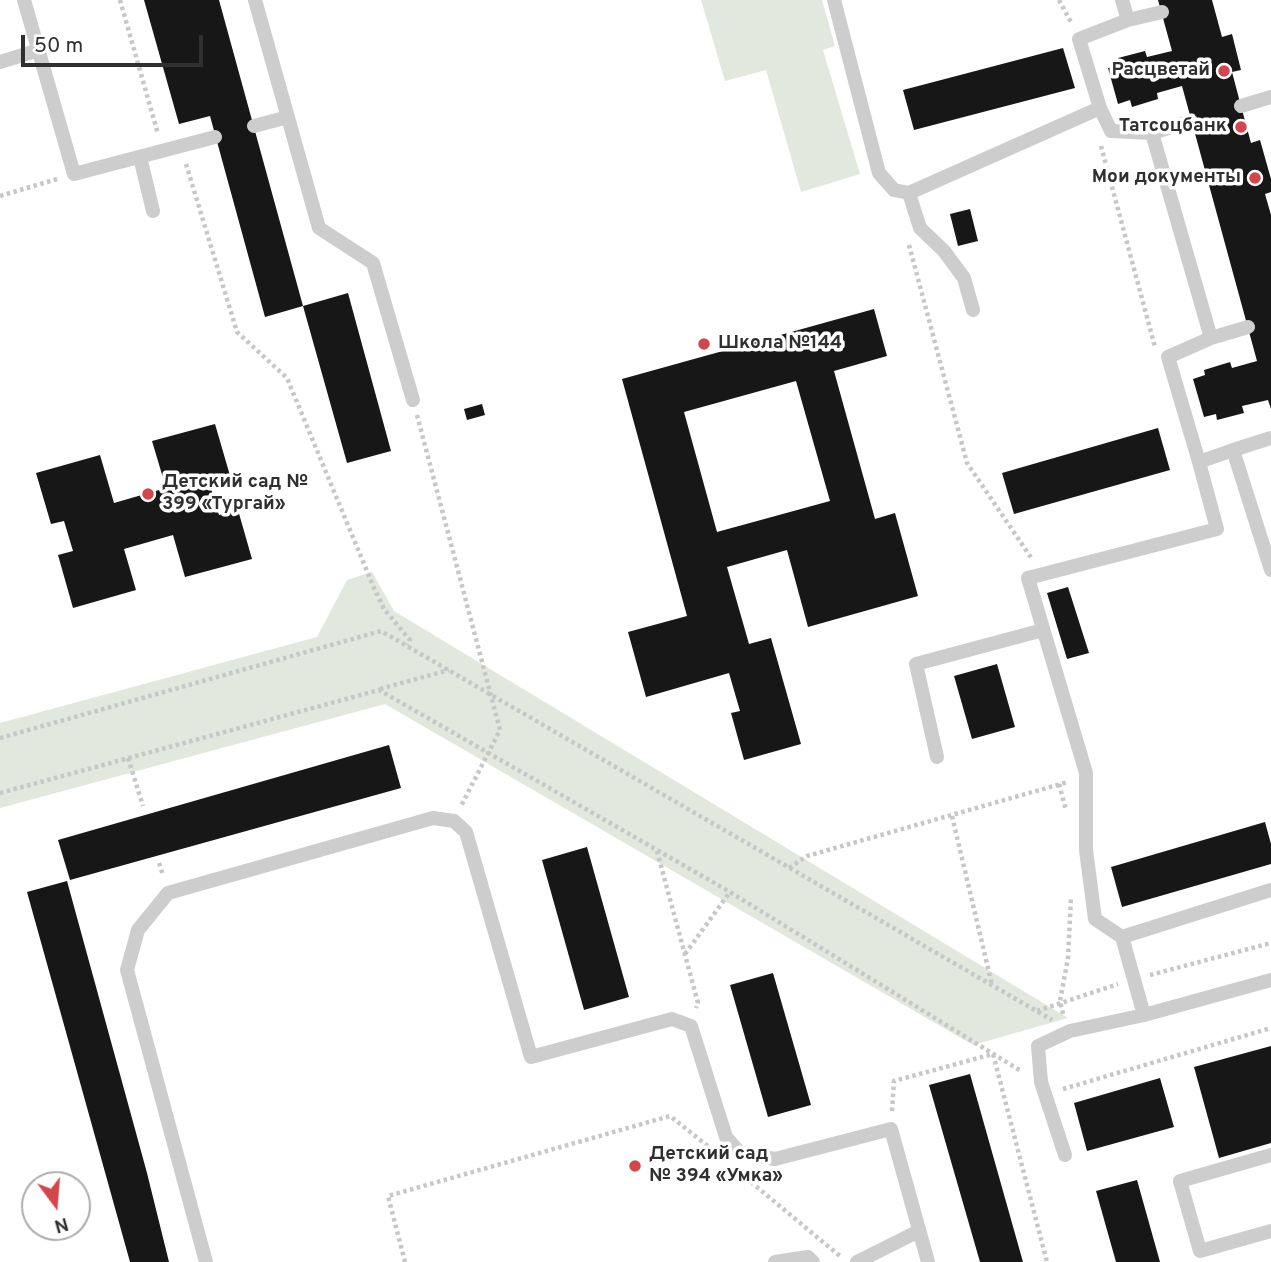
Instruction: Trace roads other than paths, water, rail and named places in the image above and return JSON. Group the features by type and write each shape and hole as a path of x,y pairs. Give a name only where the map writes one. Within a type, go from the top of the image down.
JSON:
{"lane":[{"path":"24,0 74,174 215,137"},
{"path":"255,0 319,228 373,263 413,400"},
{"path":"834,0 879,173 894,190 909,193 1100,108"},
{"path":"1122,0 1128,20"},
{"path":"1162,12 1128,20 1079,39 1100,108 1111,131 1152,133 1191,121"},
{"path":"0,61 39,50"},
{"path":"1241,106 1271,97"},
{"path":"254,126 288,117"},
{"path":"1152,133 1210,338"},
{"path":"140,157 153,211"},
{"path":"909,193 920,228 944,251 964,278 973,310"},
{"path":"1144,1015 1122,937 1095,919 1086,850 1086,779 1028,578 1217,529 1168,357 1210,338 1248,327"},
{"path":"1199,462 1271,438"},
{"path":"1233,450 1271,570"},
{"path":"937,757 916,664 1043,630"},
{"path":"206,1262 127,971 138,930 168,893 433,818 454,821 466,832 531,1058 672,1019 691,1026 726,1138 740,1153 775,1159 891,1129 928,1262"},
{"path":"1122,937 1271,890"},
{"path":"1065,1155 1043,1088 1038,1046 1068,1030 1144,1015 1271,980"},
{"path":"1271,1156 1180,1181 1200,1251 1271,1231"},
{"path":"857,1262 919,1231"},
{"path":"775,1262 808,1257 813,1262"}],"place":[{"name":"Расцветай","path":"1224,71"},
{"name":"Татсоцбанк","path":"1241,127"},
{"name":"Мои документы","path":"1255,178"},
{"name":"Школа №144","path":"704,344"},
{"name":"Детский сад № 399 «Тургай»","path":"148,494"},
{"name":"Детский сад № 394 «Умка»","path":"635,1166"}]}
